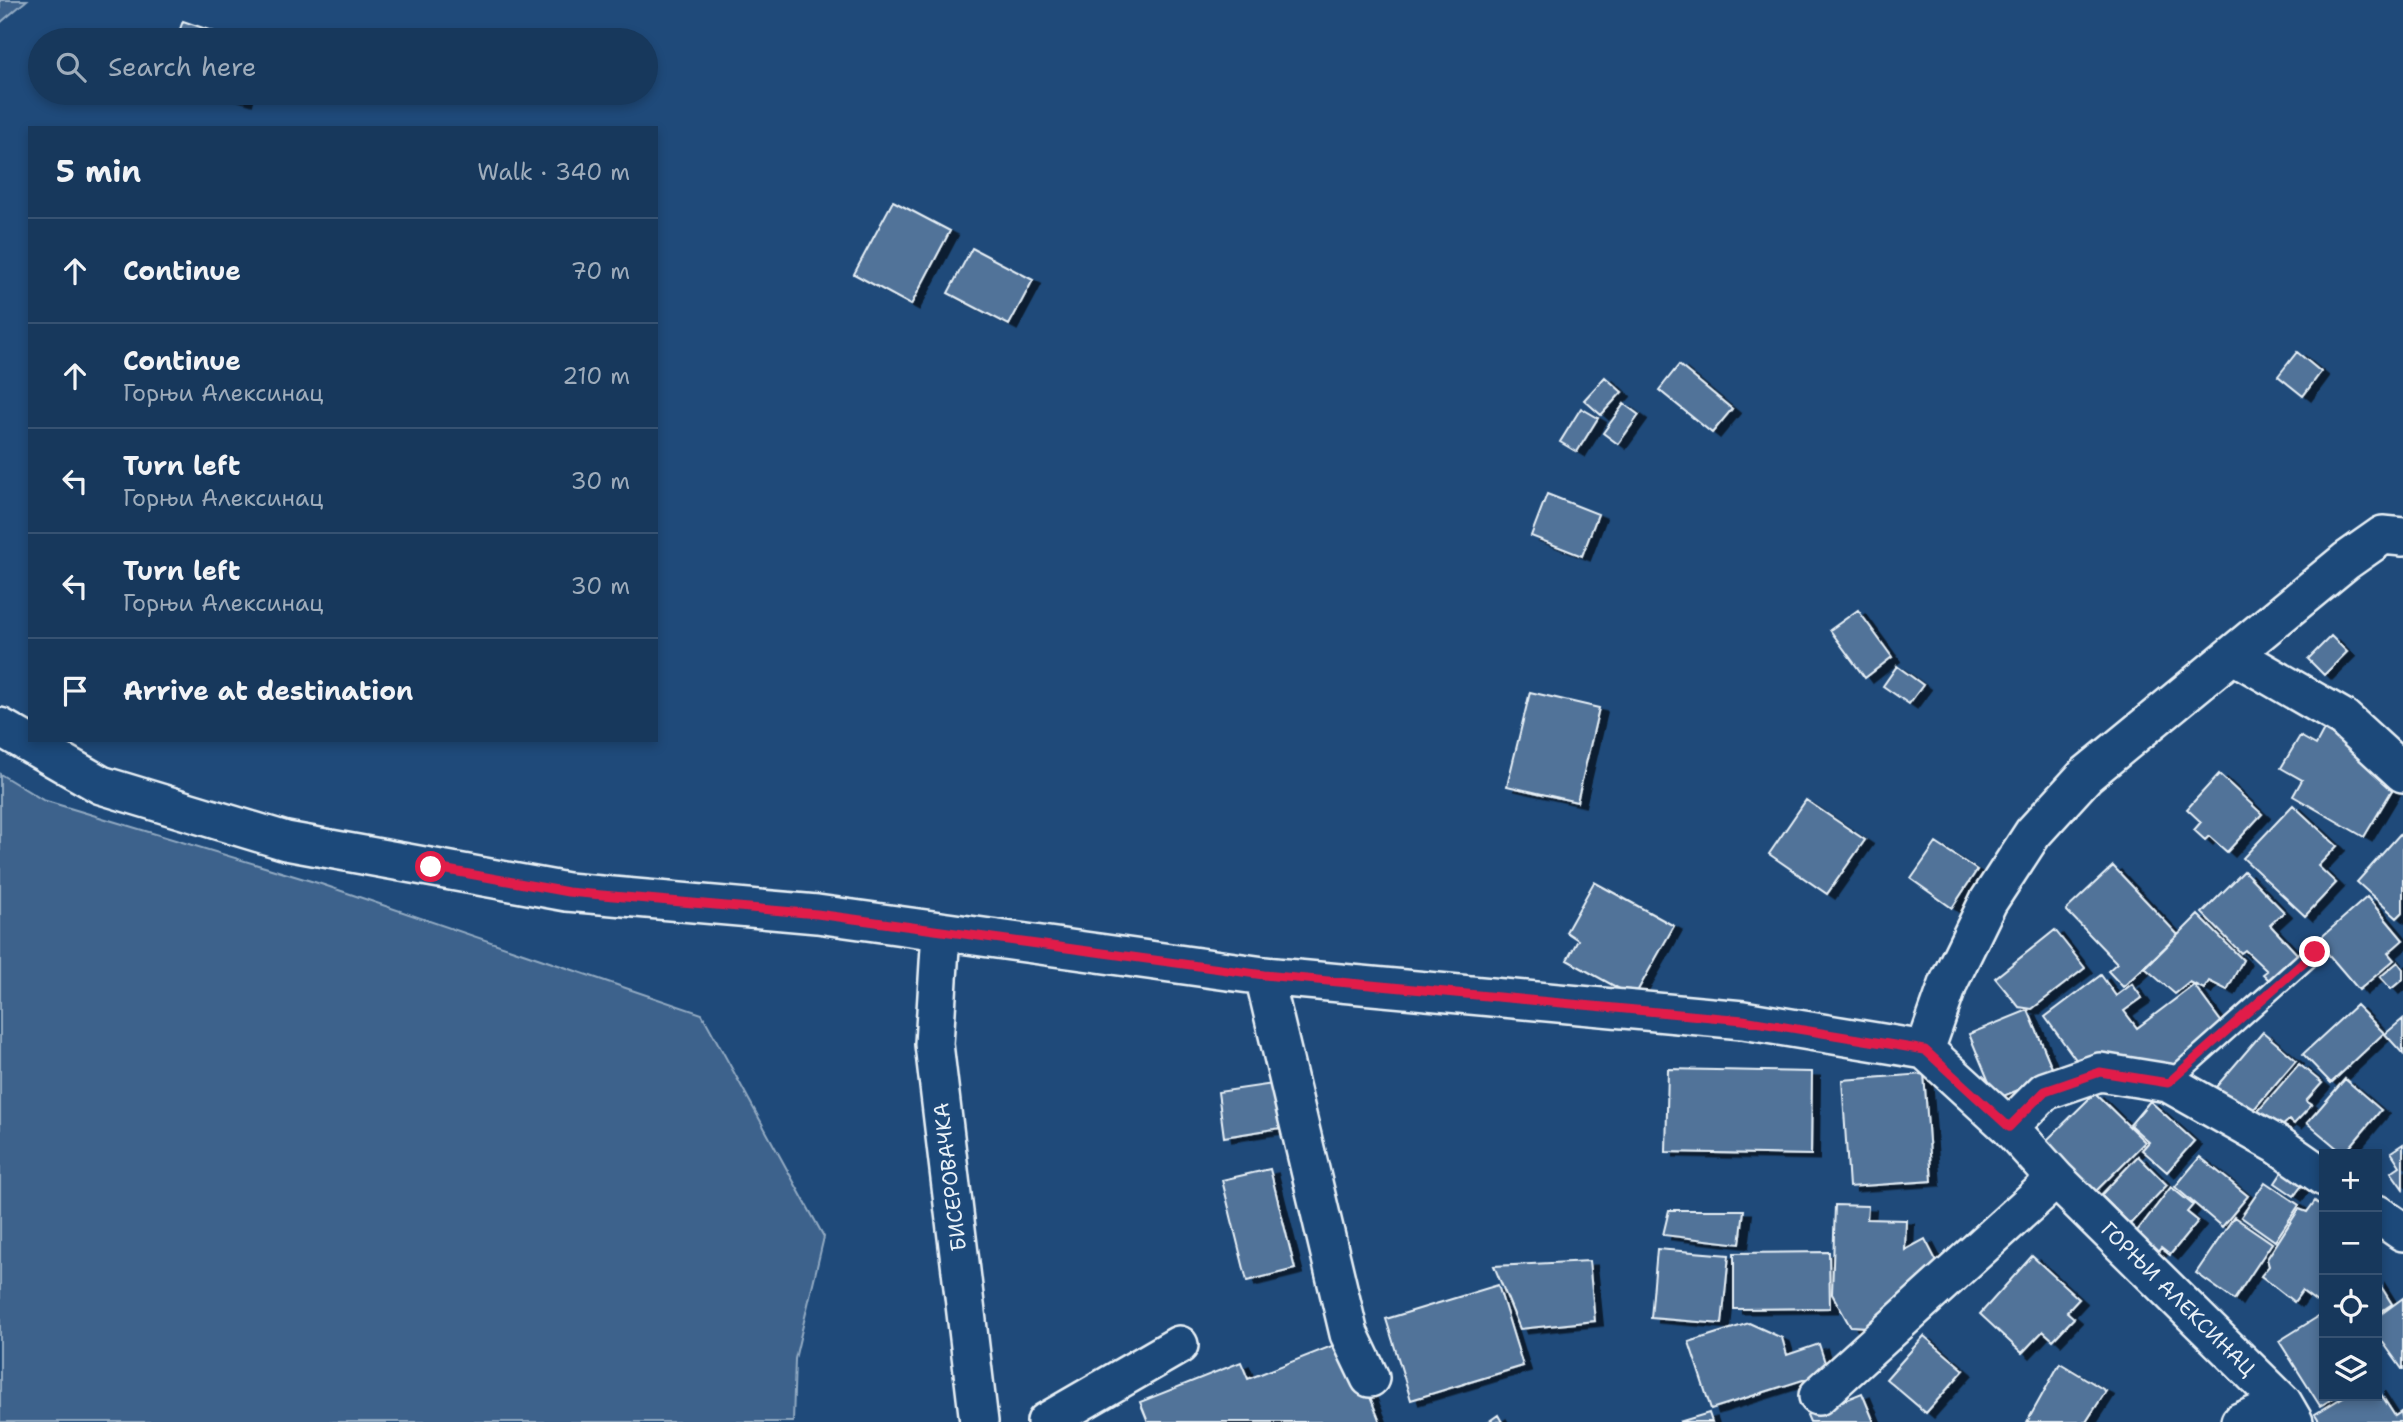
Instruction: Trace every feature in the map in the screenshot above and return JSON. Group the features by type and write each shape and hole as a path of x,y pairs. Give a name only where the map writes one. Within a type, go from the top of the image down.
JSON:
{"street":[{"path":"0,727 101,785 286,841 568,892 817,914 1264,975 1743,1020 1925,1050 1949,982 1988,902 2033,833 2086,775 2234,656 2346,561 2383,535 2403,537"},
{"path":"2234,656 2343,718 2403,773"},
{"name":"БИСЕРОВАЧКА","path":"941,931 934,1044 979,1422"},
{"path":"1264,975 1349,1334 1370,1378"},
{"name":"ГОРЊИ АЛЕКСИНАЦ","path":"1925,1050 2009,1127 2056,1179 2289,1412"},
{"path":"2009,1127 2045,1091 2100,1072 2168,1083 2278,1145 2319,1174"},
{"path":"1818,1396 2056,1179"},
{"path":"2382,1217 2403,1232"},
{"path":"1046,1422 1179,1345"},
{"path":"2240,1422 2289,1412"}],"lane":[{"path":"2168,1083 2315,952"}],"shaded area":[{"path":"0,0 27,0 0,23"},
{"path":"0,774 43,800 321,884 702,1014 824,1237 795,1359 793,1422 0,1422"}],"building":[{"path":"183,21 203,28 180,28"},
{"path":"893,201 950,231 911,305 854,274"},
{"path":"972,248 1033,280 1009,325 948,293"},
{"path":"2297,352 2321,372 2303,396 2278,376"},
{"path":"1679,365 1732,409 1712,433 1659,390"},
{"path":"1605,377 1622,392 1601,415 1584,400"},
{"path":"1624,404 1639,415 1618,444 1603,433"},
{"path":"1581,408 1598,418 1577,452 1560,442"},
{"path":"1547,494 1598,514 1582,556 1531,536"},
{"path":"1858,610 1892,657 1865,678 1830,630"},
{"path":"2331,636 2347,652 2324,675 2308,659"},
{"path":"1897,666 1923,685 1909,704 1883,686"},
{"path":"1530,692 1599,708 1577,802 1507,786"},
{"path":"2324,730 2401,775 2364,837 2293,796 2302,780 2281,768 2300,736 2316,745"},
{"path":"2219,774 2262,814 2227,852 2209,836 2205,840 2194,830 2201,822 2187,809"},
{"path":"1806,800 1865,840 1827,894 1769,854"},
{"path":"2293,805 2337,846 2318,866 2336,883 2305,916 2243,858"},
{"path":"2400,834 2403,837 2403,912 2397,918 2357,882"},
{"path":"1936,843 1977,870 1952,908 1911,879"},
{"path":"2113,866 2178,935 2123,987 2108,971 2117,963 2066,910"},
{"path":"2244,871 2284,912 2270,925 2299,956 2272,983 2263,974 2267,971 2245,950 2241,953 2202,913"},
{"path":"1594,882 1674,926 1634,997 1567,960 1578,940 1566,932"},
{"path":"2367,897 2403,940 2388,953 2394,960 2359,990 2317,941"},
{"path":"2198,915 2243,960 2227,990 2209,981 2204,989 2190,982 2175,994 2145,968"},
{"path":"2055,930 2085,968 2032,1009 2019,1007 1995,978"},
{"path":"2398,962 2403,969 2403,979 2391,989 2380,977"},
{"path":"2101,975 2116,996 2132,984 2142,998 2124,1011 2137,1028 2194,985 2225,1027 2166,1071 2085,1072 2045,1017"},
{"path":"2356,1005 2384,1033 2331,1083 2303,1054"},
{"path":"2028,1010 2055,1075 1996,1099 1969,1034"},
{"path":"2403,1019 2403,1054 2385,1034"},
{"path":"2263,1032 2296,1060 2249,1115 2216,1087"},
{"path":"2299,1064 2322,1083 2306,1101 2312,1105 2294,1124 2289,1120 2273,1134 2252,1118"},
{"path":"1668,1069 1812,1072 1811,1155 1666,1152"},
{"path":"1924,1074 1932,1181 1849,1187 1842,1080"},
{"path":"2345,1079 2381,1110 2348,1149 2338,1149 2307,1123"},
{"path":"1280,1083 1287,1127 1224,1137 1218,1092"},
{"path":"2095,1093 2145,1142 2094,1193 2044,1143"},
{"path":"2150,1101 2194,1141 2167,1172 2142,1150 2149,1142 2130,1125"},
{"path":"2403,1144 2403,1189 2391,1172 2400,1166 2391,1152"},
{"path":"2138,1156 2167,1185 2130,1224 2101,1195"},
{"path":"2200,1157 2248,1196 2222,1227 2175,1187"},
{"path":"1270,1169 1295,1269 1247,1281 1222,1180"},
{"path":"2283,1171 2303,1184 2294,1196 2275,1183"},
{"path":"2265,1182 2299,1205 2275,1241 2241,1217"},
{"path":"2171,1187 2193,1205 2187,1212 2198,1221 2170,1255 2161,1248 2157,1253 2134,1235"},
{"path":"2315,1201 2319,1204 2319,1299 2317,1302 2302,1291 2294,1302 2261,1276 2269,1266 2267,1259 2299,1209 2307,1212"},
{"path":"1835,1205 1868,1206 1867,1219 1906,1220 1905,1250 1925,1239 1940,1268 1869,1327 1850,1326 1832,1294"},
{"path":"1669,1210 1744,1210 1740,1244 1663,1235"},
{"path":"2234,1217 2272,1243 2234,1300 2196,1273"},
{"path":"1657,1249 1729,1255 1722,1324 1651,1318"},
{"path":"1829,1252 1830,1308 1734,1309 1734,1253"},
{"path":"2032,1256 2079,1299 2067,1312 2074,1318 2053,1340 2043,1331 2022,1353 1980,1314"},
{"path":"1589,1261 1595,1321 1520,1329 1494,1266"},
{"path":"1498,1285 1523,1366 1411,1400 1386,1319"},
{"path":"2382,1288 2392,1304 2382,1311"},
{"path":"2403,1298 2403,1369 2382,1341 2382,1313"},
{"path":"2319,1316 2319,1401 2328,1401 2320,1406 2279,1341"},
{"path":"1749,1323 1782,1338 1787,1355 1819,1344 1828,1372 1711,1409 1689,1342"},
{"path":"1924,1336 1964,1370 1926,1413 1886,1379"},
{"path":"1347,1340 1380,1422 1148,1422 1140,1402 1241,1362 1248,1379"},
{"path":"2060,1363 2106,1391 2086,1422 2027,1422"},
{"path":"1862,1393 1874,1422 1810,1422 1807,1415"},
{"path":"2382,1396 2395,1416 2401,1412 2403,1422 2320,1422 2315,1414 2337,1401 2382,1401"},
{"path":"1709,1413 1712,1422 1679,1422"},
{"path":"1498,1415 1502,1422 1488,1422"}],"route":[{"path":"431,867 568,892 817,914 1264,975 1643,1013 1743,1020 1925,1050 2009,1127 2045,1091 2100,1072 2168,1083 2315,952"}]}
